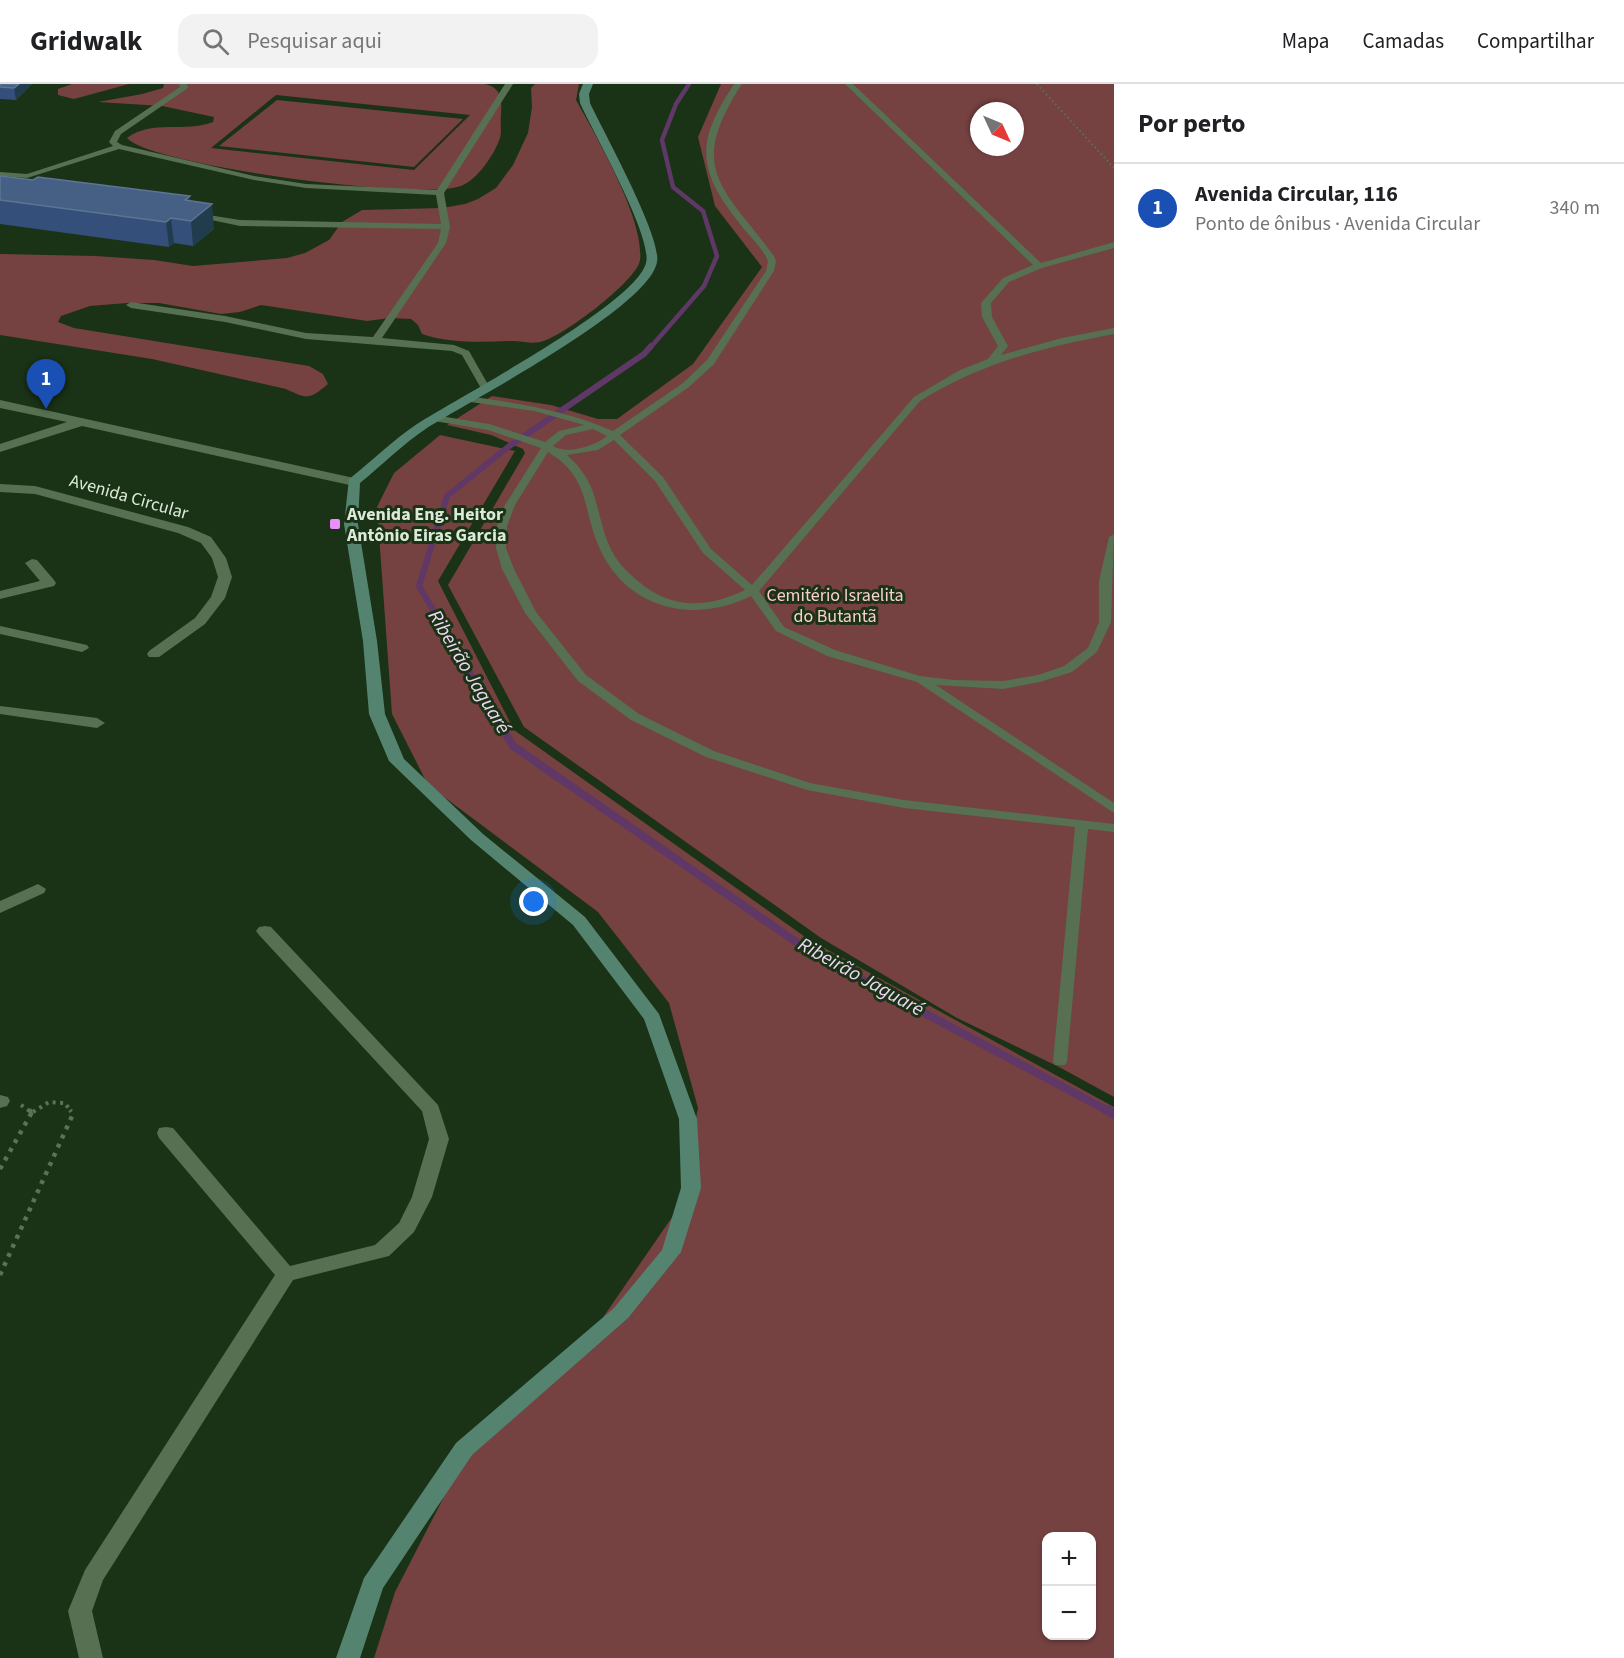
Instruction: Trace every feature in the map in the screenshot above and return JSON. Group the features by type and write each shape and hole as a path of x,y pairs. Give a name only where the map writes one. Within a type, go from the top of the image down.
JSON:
{"main road":[{"path":"348,1658 372,1585 464,1449 621,1313 671,1252 691,1188 687,1119 653,1018 579,921 477,837 397,761 377,714 370,641 351,524 354,482 434,418 615,306 636,288 652,263 651,248 633,205 585,103 584,94 588,84"}],"street":[{"path":"0,404 354,482"},
{"path":"0,448 79,423"},
{"name":"Avenida Circular","path":"0,488 46,493 183,530 206,540 219,558 225,577 218,598 200,621 154,654"},
{"path":"0,595 49,583 32,563"},
{"path":"0,630 82,648"},
{"path":"0,711 97,723"},
{"path":"0,908 38,890"},
{"path":"91,1658 80,1611 93,1577 286,1274 382,1251 407,1227 422,1197 439,1139 431,1109 265,931"},
{"path":"166,1133 286,1274"}],"lane":[{"path":"183,84 184,88 118,133 113,142 119,147 254,178 318,187 440,192"},
{"path":"376,340 442,243 446,227 440,192 509,84"},
{"path":"552,449 593,448 607,442 686,386 711,362 770,271 772,261 770,256 726,202 713,174 710,156 712,132 738,84"},
{"path":"849,84 1039,266"},
{"path":"0,174 27,176 119,147"},
{"path":"184,215 240,223 446,227"},
{"path":"992,360 1003,346 987,317 986,303 1006,280 1039,266 1114,245"},
{"path":"130,306 225,319 315,337 376,340 462,351 466,353 485,388"},
{"path":"434,418 494,429 552,449 574,466 589,487 600,538 611,561 640,590 670,605 700,609 720,606 753,591 917,399 938,384 992,360 1040,344 1114,331"},
{"path":"466,399 534,408 583,421 614,435 659,479 707,551 753,591 780,629 831,653 919,679 954,684 1003,685 1040,678 1068,669 1093,650 1105,622 1106,581 1114,537"},
{"path":"594,426 563,433 510,505 502,526 501,548 517,586 538,623 582,678 635,717 710,754 807,786 903,804 1114,828"},
{"path":"919,679 1114,809"},
{"path":"1060,1062 1082,824"}],"path":[{"path":"1037,84 1114,168"},
{"path":"0,1101 11,1100 32,1112"},
{"path":"0,1169 32,1112 49,1102 65,1103 73,1114 0,1275"}],"green space":[{"path":"72,84 129,84 74,99 58,95 58,89"},
{"path":"164,84 485,84 495,88 500,95 501,135 485,166 461,186 437,189 396,189 289,178 184,159 147,149 127,138 137,132 158,127 202,125 213,122 214,117 162,106 98,102 163,88","holes":["276,95 470,115 414,170 211,148"]},
{"path":"535,84 579,84 576,100 617,178 635,223 640,243 640,260 626,281 580,320 550,338 533,343 456,341 422,334 418,325 411,319 390,318 367,321 261,305 240,312 221,314 159,303 90,306 61,316 58,322 74,328 309,366 323,374 328,384 312,395 304,396 286,389 152,359 0,335 0,254 96,256 154,260 193,266 287,258 305,253 329,240 342,222 362,210 442,208 478,199 496,188 513,165 528,133 532,107 531,88"},
{"name":"Cemitério Israelita do Butantã","path":"721,84 1114,84 1114,1097 1059,1067 957,1018 821,938 524,727 448,585 525,453 523,449 491,435 447,425 492,396 551,405 598,419 617,419 693,364 762,267 715,206 698,137"},
{"path":"277,100 463,119 414,167 219,146"},
{"path":"440,435 515,451 438,581 514,730 808,939 1114,1107 1114,1658 374,1658 395,1592 466,1454 584,1345 677,1210 698,1108 669,1003 598,912 428,785 392,714 377,507 394,473"}],"building":[{"path":"0,84 19,84 14,88 0,87"},
{"path":"0,176 33,180 38,177 190,196 185,200 212,204 191,221 171,218 166,222 0,200"}],"waterway":[{"name":"Ribeirão Jaguaré","path":"650,348 704,286 717,256 703,211 673,187 662,140 676,104 689,84"},
{"name":"Ribeirão Jaguaré","path":"476,683 419,586 447,496 508,447 644,354 651,346"},
{"name":"Ribeirão Jaguaré","path":"475,682 513,746 812,953 1110,1112"},
{"name":"Ribeirão Jaguaré","path":"1107,1110 1114,1114"}],"place":[{"name":"Avenida Circular, 116","path":"46,409"},
{"name":"Avenida Eng. Heitor Antônio Eiras Garcia","path":"335,524"}]}
